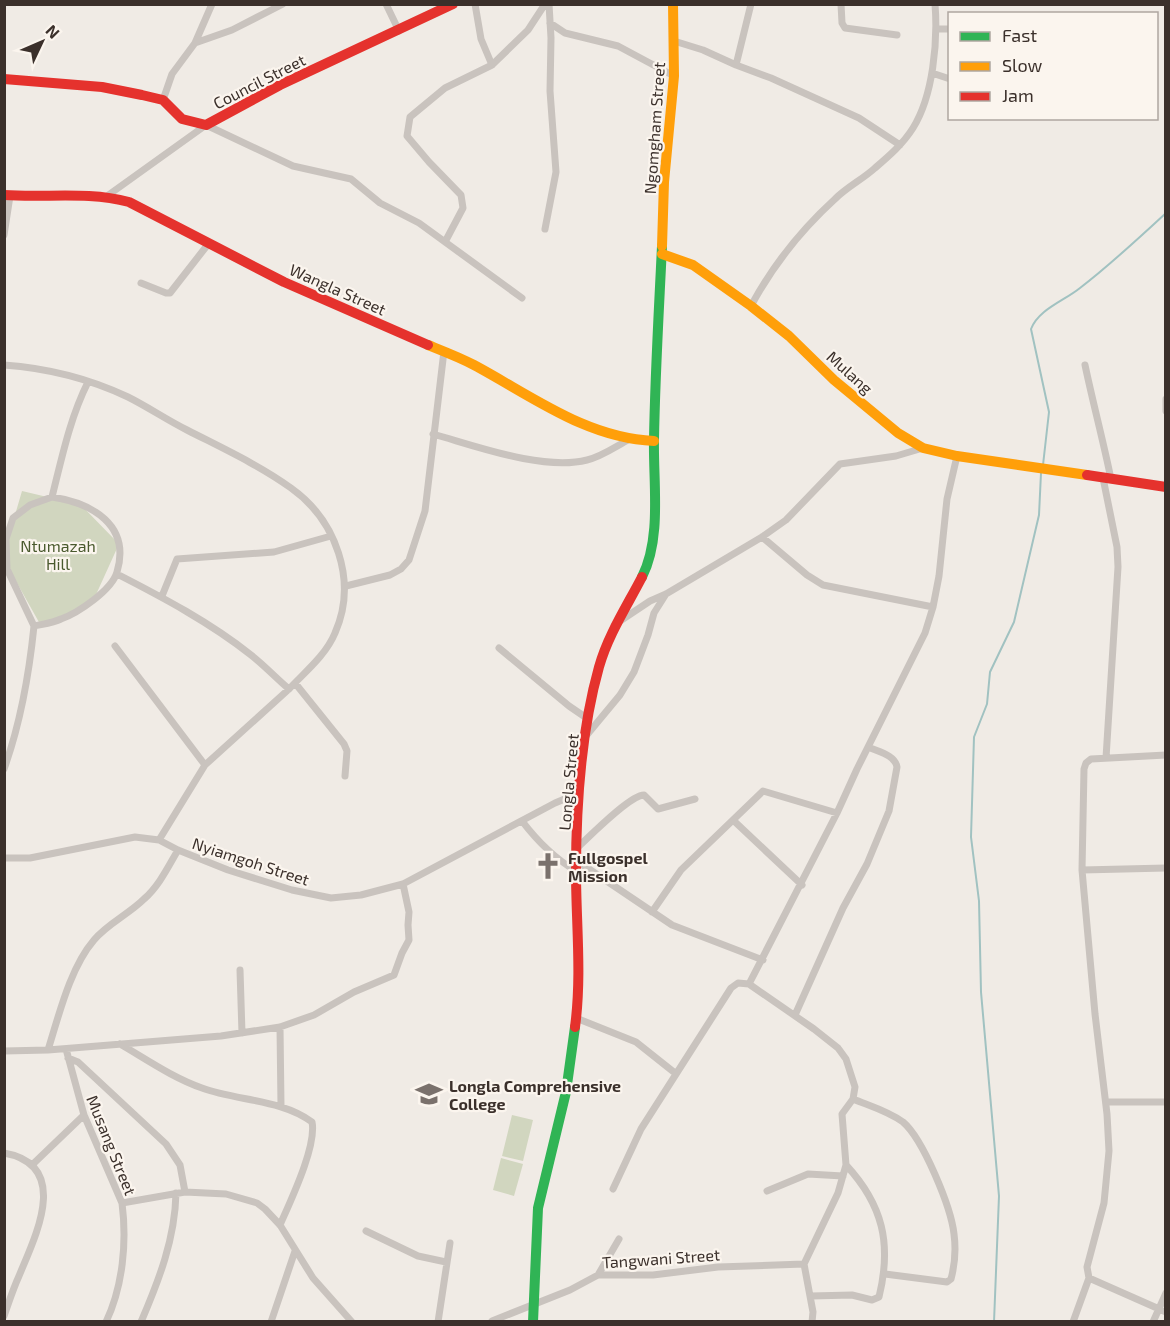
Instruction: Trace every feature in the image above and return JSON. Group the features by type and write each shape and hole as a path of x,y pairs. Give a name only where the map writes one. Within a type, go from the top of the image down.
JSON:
{"main road":[{"name":"Council Street","path":"4,80 102,87 163,100 182,119 206,124 280,84 399,31 453,4"},
{"name":"Ngomgham Street","path":"662,254 664,182 674,76 673,4"},
{"name":"Wangla Street","path":"7,195 37,197 83,194 107,196 129,202 294,286 472,364 564,417 629,440 654,441"},
{"name":"Mulang","path":"662,254 693,265 751,306 789,336 834,380 898,433 923,448 957,456 1166,487"},
{"name":"Longla Street","path":"533,1322 538,1208 566,1092 576,1018 579,945 577,848 580,818 579,793 588,719 599,667 608,642 647,566 652,536 655,504 654,441 662,254"}],"street":[{"path":"163,100 172,74 195,43 212,4"},
{"path":"195,43 232,30 283,4"},
{"path":"386,4 399,31"},
{"path":"475,4 481,39 492,64"},
{"path":"445,242 464,208 461,195 407,136 410,117 445,88 492,64 528,30 547,4"},
{"path":"545,229 556,172 550,91 551,38 547,4"},
{"path":"736,65 751,4"},
{"path":"841,4 842,23 846,28 897,35"},
{"path":"751,306 763,284 792,243 837,197 874,169 900,145 914,127 932,73 937,29 935,4"},
{"path":"550,23 565,33 618,46 674,76"},
{"path":"937,29 948,29"},
{"path":"551,38 565,33"},
{"path":"674,41 703,50 771,78 859,118 900,145"},
{"path":"932,73 948,78"},
{"path":"107,196 206,124 293,165 351,179 380,203 419,223 522,298"},
{"path":"4,235 7,195"},
{"path":"141,283 170,293 209,243"},
{"path":"346,586 390,575 401,569 409,560 425,511 444,351"},
{"path":"4,365 41,370 88,382 128,397 223,448 306,500 331,536 342,564 346,586 342,611 327,648 289,689 205,765 159,840"},
{"path":"1085,365 1092,402 1102,435 1117,547 1118,567 1106,758"},
{"path":"52,497 69,427 88,382"},
{"path":"1166,399 1166,411"},
{"path":"433,434 535,461 590,460 629,440"},
{"path":"618,622 650,601 666,594 762,537 786,520 840,464 896,456 923,448"},
{"path":"749,984 802,885 925,633 939,576 947,499 957,456"},
{"path":"4,769 14,741 30,670 34,626 7,569 6,539 13,518 30,506 52,497 81,503 109,523 120,544 117,574 107,587 87,605 61,620 34,626"},
{"path":"4,513 13,518"},
{"path":"162,596 177,559 274,552 331,536"},
{"path":"762,537 807,575 823,585 933,607"},
{"path":"117,574 162,596 250,654 289,689"},
{"path":"586,736 604,716 634,672 654,613 666,594"},
{"path":"115,646 205,765"},
{"path":"499,648 588,719"},
{"path":"295,683 345,744 347,751 345,776"},
{"path":"795,1016 843,908 867,864 889,811 896,762 893,758 868,747"},
{"path":"1073,1322 1089,1278 1087,1268 1104,1203 1109,1151 1082,870 1084,769 1086,763 1091,759 1166,755"},
{"path":"652,912 681,870 763,791 837,813"},
{"name":"Nyiamgoh Street","path":"4,858 30,858 135,837 159,840 228,870 311,895 331,898 361,895 402,884 579,793"},
{"path":"577,848 611,816 638,796 644,795 658,809 695,799"},
{"path":"733,820 802,885"},
{"path":"522,821 544,848 672,925 763,960"},
{"path":"48,1050 60,1010 85,951 96,938 157,886 178,850"},
{"path":"1082,870 1166,868"},
{"path":"4,1051 66,1049 221,1036 280,1027 314,1016 354,992 394,975 409,940 409,912 402,884"},
{"path":"240,970 242,1033"},
{"path":"613,1189 641,1129 731,988 738,983 749,984 838,1048 846,1059 855,1087 853,1099 843,1114 846,1165 843,1176 833,1206 804,1264 811,1296 812,1322"},
{"path":"576,1018 636,1042 675,1073"},
{"path":"280,1027 281,1106"},
{"path":"119,1043 204,1089 281,1106 310,1120 313,1128 311,1141 299,1180 280,1225"},
{"name":"Musang Street","path":"66,1049 84,1115 122,1203 123,1256 115,1303 106,1322"},
{"path":"68,1058 78,1062 166,1144 180,1165 185,1192"},
{"path":"853,1099 889,1113 917,1138 950,1214 954,1234 955,1263 951,1279 947,1282 885,1274"},
{"path":"1106,1102 1166,1102"},
{"path":"32,1165 84,1115"},
{"path":"4,1153 11,1154 32,1165 41,1176 45,1203 4,1316"},
{"path":"811,1296 852,1295 876,1300 879,1297 885,1274 883,1228 868,1191 846,1165"},
{"path":"768,1191 808,1174 843,1176"},
{"path":"122,1203 185,1192 226,1194 256,1203 280,1225 313,1278 352,1322"},
{"path":"141,1322 165,1262 176,1210 176,1193"},
{"path":"366,1231 418,1256 446,1262"},
{"path":"598,1275 619,1239"},
{"path":"438,1322 450,1243"},
{"path":"271,1322 295,1251"},
{"name":"Tangwani Street","path":"492,1321 598,1275 653,1275 718,1267 804,1264"},
{"path":"1089,1278 1163,1310"},
{"path":"1153,1322 1163,1310 1166,1293"}],"green space":[{"name":"Ntumazah Hill","path":"22,491 81,505 119,544 94,599 60,619 40,624 8,567 8,539"},
{"path":"512,1115 533,1120 523,1161 502,1156"},
{"path":"501,1158 523,1164 514,1196 493,1190"}],"waterway":[{"path":"1043,465 1049,412 1031,329 1040,316 1074,293 1124,252 1166,213"},
{"path":"994,1322 999,1196 981,992 979,901 971,837 974,737 987,704 990,672 1014,622 1039,515 1041,473"}],"traffic: fast":[{"path":"642,577 648,562 654,528 657,343 662,246"},
{"path":"533,1322 538,1208 566,1092 575,1027"}],"traffic: slow":[{"path":"662,246 664,182 674,76 673,4"},
{"path":"662,254 693,265 751,306 789,336 834,380 898,433 923,448 957,456 1087,475"},
{"path":"428,345 468,362 582,424 629,438 654,441"}],"traffic: jam":[{"path":"4,79 102,87 142,95 163,100 182,119 206,125 280,85 453,4"},
{"path":"4,195 82,196 129,202 284,282 428,345"},
{"path":"1087,475 1166,487"},
{"path":"575,1027 578,969 576,847 584,743 593,691 603,655 642,577"}],"place":[{"name":"Fullgospel Mission","path":"548,866"},
{"name":"Longla Comprehensive College","path":"429,1094"}]}
